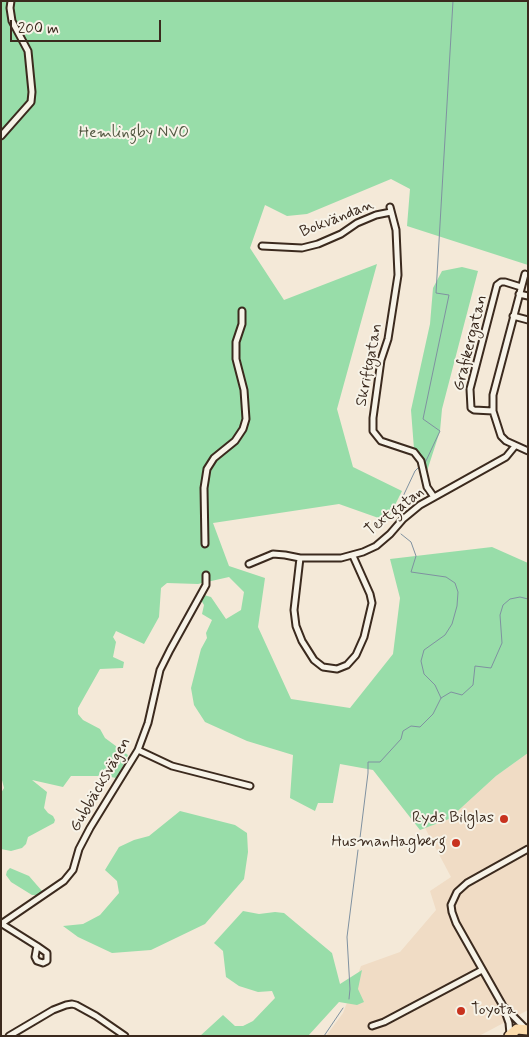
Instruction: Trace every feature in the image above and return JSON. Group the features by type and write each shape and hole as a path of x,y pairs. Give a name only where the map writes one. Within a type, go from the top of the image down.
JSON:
{"main road":[{"path":"509,1035 517,1029 527,1029"}],"street":[{"path":"1,136 30,102 32,92 28,51 12,21 11,1"},
{"name":"Bokvändan","path":"262,246 302,248 318,244 341,234 356,223 391,210"},
{"name":"Skriftgatan","path":"391,210 396,230 398,275 388,339 381,360 373,418 374,431 381,441 414,452 421,461 427,486 434,497"},
{"name":"Grafikergatan","path":"524,274 493,395 493,411 501,436 506,441 528,452"},
{"name":"Grafikergatan","path":"493,411 474,410 471,408 470,389 497,285 505,282 521,287"},
{"path":"519,294 528,296"},
{"path":"205,544 204,488 207,469 214,458 235,441 243,429 246,418 244,390 236,359 236,342 242,324 242,311"},
{"path":"513,316 528,320"},
{"name":"Textgatan","path":"249,564 273,554 300,558 341,558 353,556 376,546 420,505 506,457 515,446"},
{"path":"300,558 294,610 296,626 302,641 314,660 324,667 336,669 348,665 356,655 364,637 372,602 353,556"},
{"name":"Gubbäcksvägen","path":"37,946 2,924 64,881 73,870 79,849 90,828 138,750 148,723 160,670 206,585 206,575"},
{"path":"138,750 172,766 250,786"},
{"path":"509,1035 509,1023 503,1006 453,917 451,905 453,898 467,883 528,850"},
{"path":"372,1026 384,1022 482,970"},
{"path":"8,1036 53,1010 66,1004 72,1004 96,1016 125,1036"},
{"path":"503,1006 527,1029"}],"shaded area":[{"path":"528,753 528,1010 479,1036 326,1036 343,1013 361,966 400,952 436,910 430,891 451,877 425,828 449,819 496,776"}],"green space":[{"name":"Hemlingby NVO","path":"1,1 528,1 528,265 407,226 410,189 391,179 307,214 287,216 265,205 250,248 284,300 377,264 337,409 353,467 402,491 387,521 339,504 213,523 229,566 265,578 258,627 291,699 350,708 393,654 400,598 390,559 492,547 528,563 528,753 496,776 449,819 420,830 373,770 340,764 333,803 318,803 315,811 290,798 293,755 247,741 205,722 194,705 191,688 201,649 207,638 206,633 212,620 202,614 204,605 201,600 204,595 211,597 226,619 241,610 244,592 229,577 198,584 167,583 161,588 159,617 144,644 116,631 113,637 116,642 113,657 124,662 123,668 100,669 78,708 78,714 83,720 100,729 105,738 128,755 119,774 116,778 111,777 106,769 98,776 71,776 63,787 32,780 47,792 44,808 53,816 54,823 28,837 26,844 22,848 11,851 1,849 1,793 4,788 1,776"},
{"path":"462,267 478,271 442,409 440,431 427,471 423,459 414,449 411,410 430,324 433,288 442,271"},
{"path":"180,811 235,825 247,833 248,852 244,879 205,924 151,950 112,953 78,937 63,926 83,924 100,915 119,893 117,881 105,870 119,847 149,836"},
{"path":"10,868 29,876 42,891 40,895 32,895 11,882 6,875"},
{"path":"243,911 259,914 284,913 332,953 340,984 362,970 358,989 364,1002 357,1005 339,1002 308,1036 200,1036 223,1015 235,1026 243,1026 253,1021 275,998 272,991 258,992 239,986 226,977 223,951 214,943"}],"waterway":[{"path":"425,463 440,431 423,419 449,295 436,293 453,1"},
{"path":"398,507 418,468"},
{"path":"401,534 411,542 416,556 411,572 446,577 455,583 458,592 457,606 452,624 445,635 424,650 421,661 424,674 435,685 441,698"},
{"path":"360,838 368,762 380,762 401,739 403,731 411,726 420,727 433,714 441,698 451,692 462,695 473,685 475,666 491,668 502,643 500,615 503,605 510,599 520,597 528,599"},
{"path":"349,999 347,937 358,850"},
{"path":"324,1036 343,1008"}],"place":[{"name":"Ryds Bilglas","path":"504,819"},
{"name":"HusmanHagberg","path":"456,843"},
{"name":"Toyota","path":"461,1011"}]}
